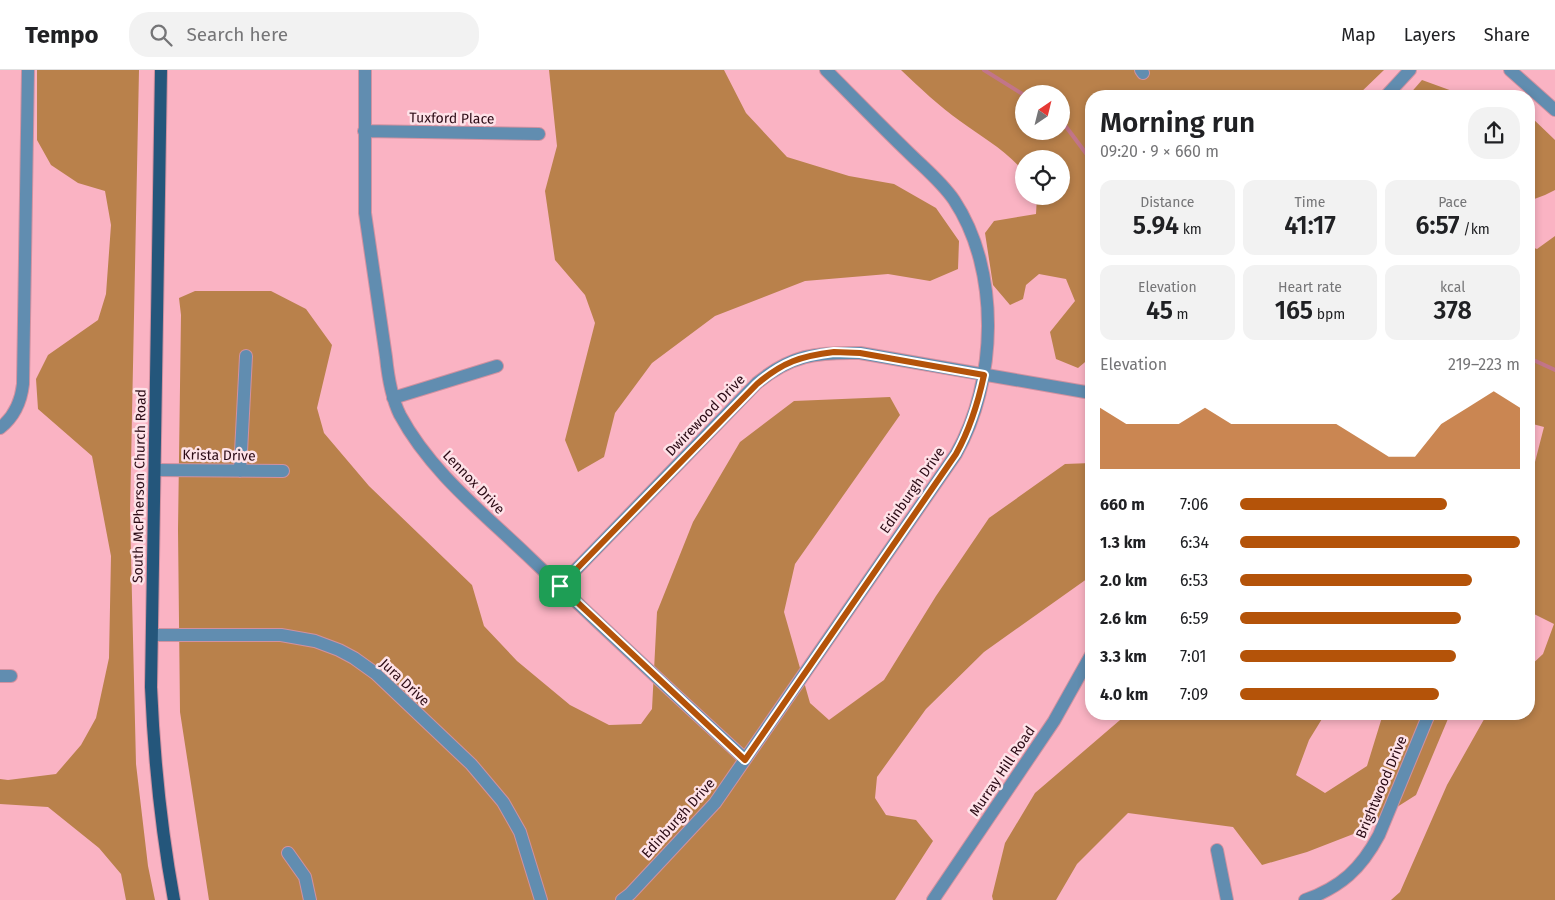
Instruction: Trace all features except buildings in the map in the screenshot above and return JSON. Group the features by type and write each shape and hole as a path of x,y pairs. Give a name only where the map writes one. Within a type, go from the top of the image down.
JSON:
{"main road":[{"name":"South McPherson Church Road","path":"161,70 151,686 153,746 158,797 174,900"}],"street":[{"path":"0,428 14,413 20,401 23,384 28,70"},
{"name":"Lennox Drive","path":"365,70 365,213 387,374 393,398 400,415 439,472 745,760"},
{"name":"Edinburgh Drive","path":"622,900 630,894 715,803 956,454 974,416 984,375 988,337 987,303 979,252 966,221 953,199 937,179 906,151 826,70"},
{"path":"1392,90 1410,70"},
{"path":"1510,70 1532,90"},
{"path":"1535,92 1555,110"},
{"name":"Tuxford Place","path":"364,131 539,134"},
{"name":"Dwirewood Drive","path":"560,586 757,384 785,364 809,355 834,352 860,353 1085,392"},
{"path":"240,471 246,356"},
{"path":"393,398 497,366"},
{"name":"Krista Drive","path":"154,470 283,471"},
{"name":"Jura Drive","path":"152,635 281,635 315,642 339,650 354,658 374,673 471,764 503,802 520,832 541,900"},
{"name":"Murray Hill Road","path":"933,900 1054,721 1085,666"},
{"name":"Brightwood Drive","path":"1304,900 1320,894 1342,881 1361,864 1371,850 1427,720"},
{"path":"1217,850 1227,900"},
{"path":"288,853 305,877 310,900"}],"shaded area":[{"path":"37,70 139,70 130,514 136,764 148,866 155,900 126,900 121,874 99,848 48,807 0,804 0,779 8,780 56,774 81,745 96,718 109,658 111,556 92,456 38,409 36,379 48,355 98,320 106,294 111,225 105,191 78,183 51,165 37,140"},
{"path":"549,70 724,70 746,113 787,157 849,176 894,184 936,208 959,241 958,269 930,281 888,274 805,281 715,316 652,363 615,413 604,457 578,472 565,440 595,323 585,295 555,260 545,191 557,146"},
{"path":"901,70 1384,70 1363,90 1085,90 1085,362 1078,368 1056,359 1050,332 1075,301 1066,279 1039,274 1026,285 1023,299 1010,305 993,285 985,233 994,221 1036,214 1036,205 1070,205 1070,150 1015,150 1015,162 945,109"},
{"path":"1422,80 1450,90 1413,90"},
{"path":"1535,121 1555,140 1555,190 1535,199"},
{"path":"1555,236 1555,900 1391,900 1400,892 1447,785 1484,720 1535,720 1535,661 1543,654 1554,624 1535,614 1535,462 1544,427 1535,425 1535,248 1537,249"},
{"path":"195,291 271,291 306,309 332,345 317,408 324,433 369,486 472,585 484,626 517,661 570,705 609,725 641,724 652,709 657,612 693,522 740,442 794,401 890,397 900,415 795,564 784,612 810,703 829,720 884,680 936,596 989,518 1065,464 1085,463 1085,580 984,652 926,709 877,777 875,798 886,815 916,820 933,841 895,900 209,900 180,712 178,530 181,315 179,298"},
{"path":"1120,720 1321,720 1309,740 1296,775 1325,793 1367,766 1381,720 1447,720 1416,795 1356,833 1307,852 1262,865 1233,827 1128,813 1077,864 1056,900 993,900 992,896 1005,843 1035,793"}],"waterway":[{"path":"984,70 1015,89"},
{"path":"1070,132 1085,152"},
{"path":"1535,361 1555,370"}],"route":[{"path":"834,352 860,353 984,375 974,416 956,454 745,760 560,586 757,384 785,364 809,355 834,352"}]}
